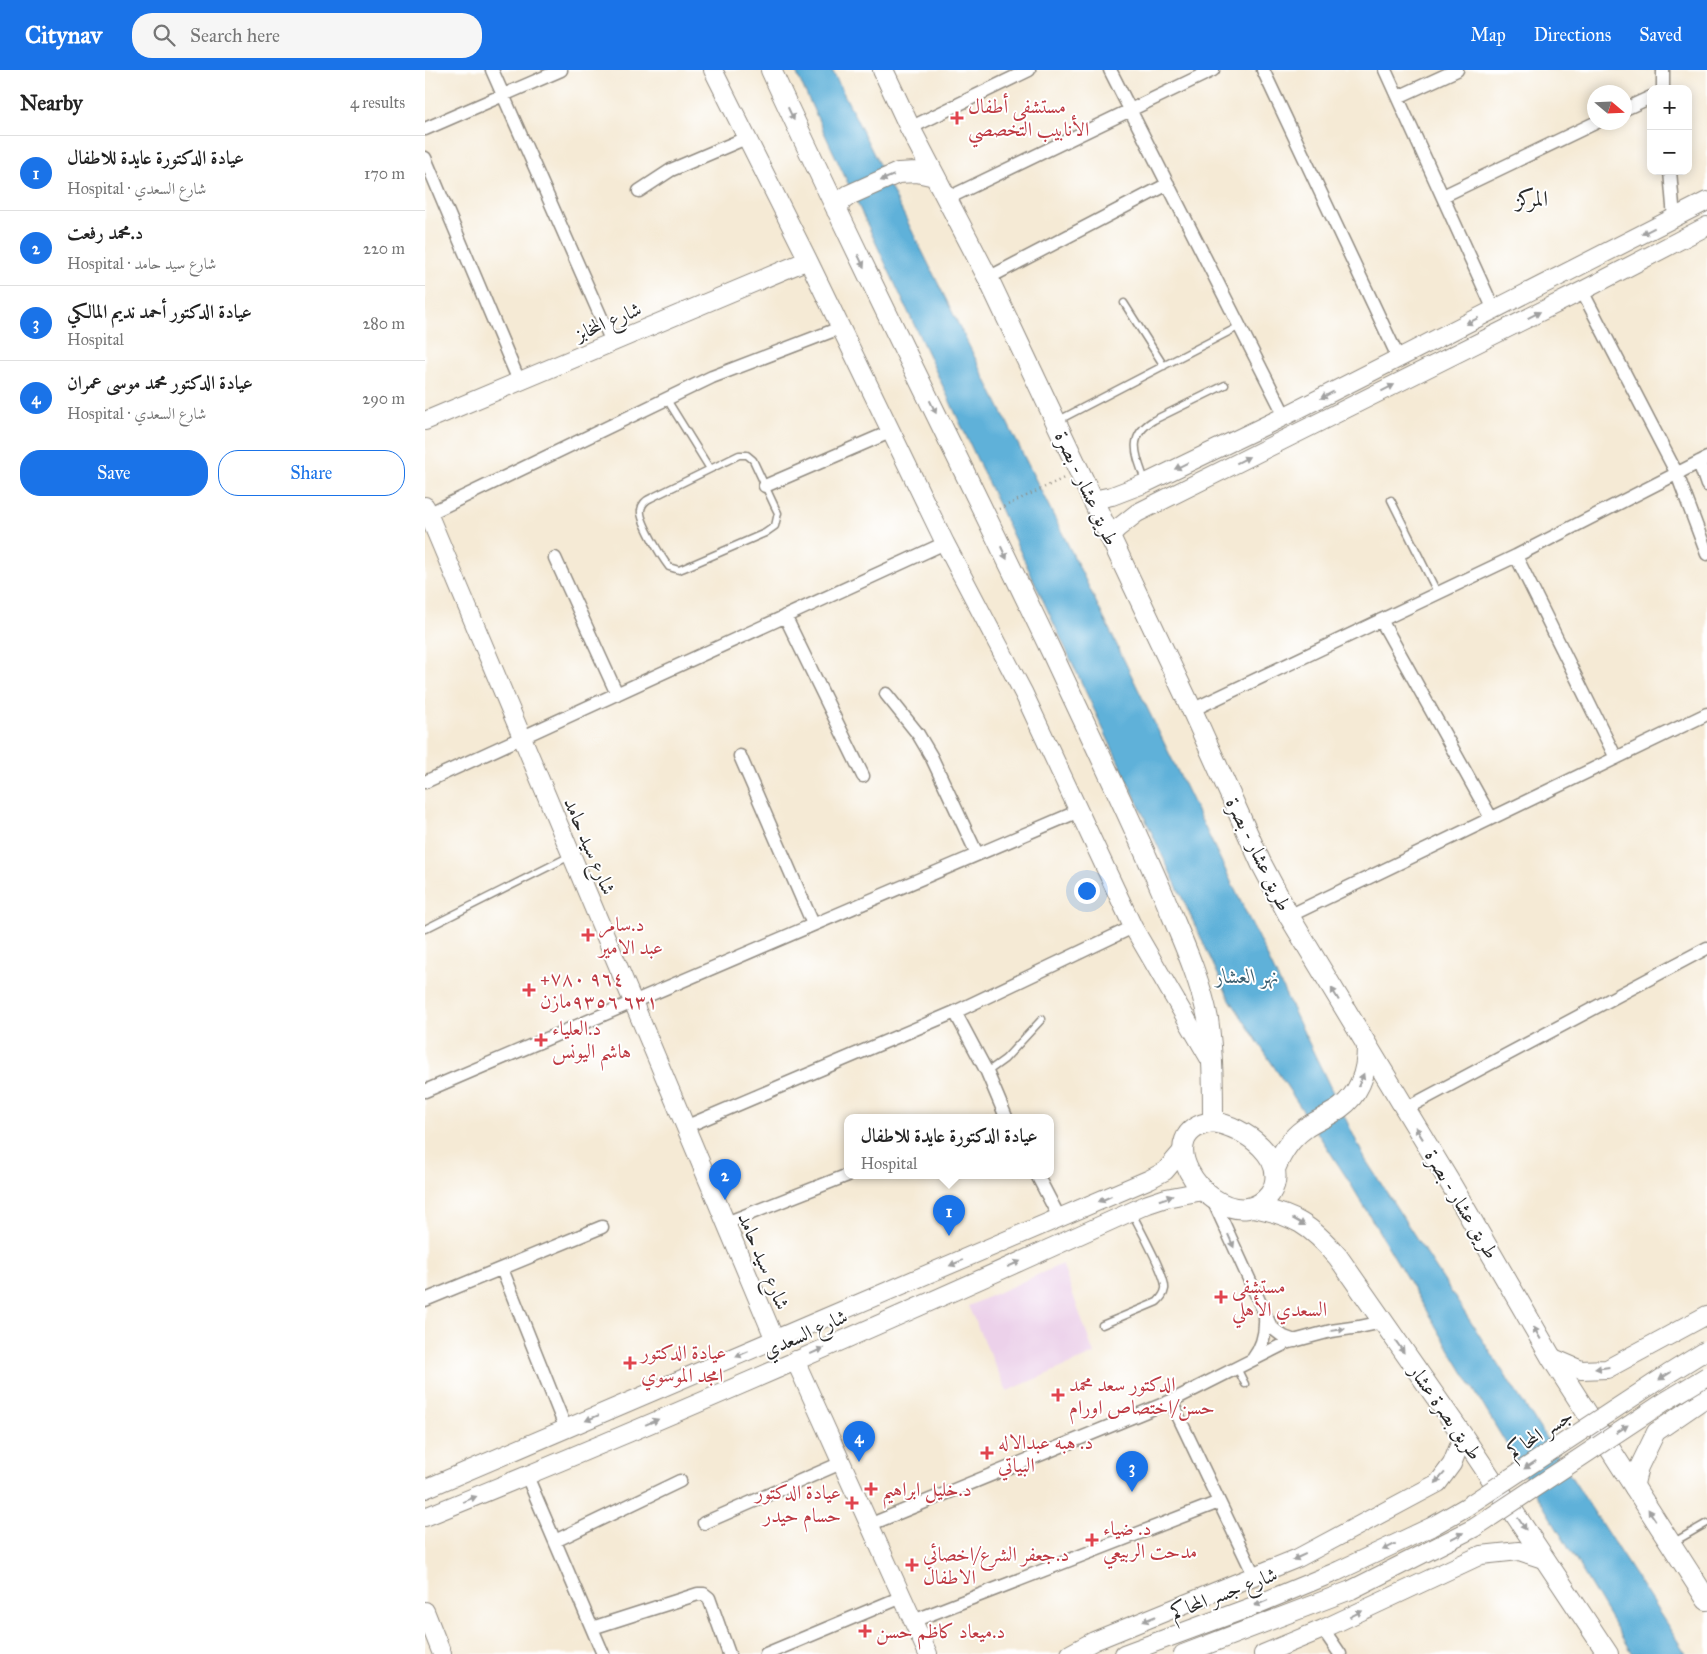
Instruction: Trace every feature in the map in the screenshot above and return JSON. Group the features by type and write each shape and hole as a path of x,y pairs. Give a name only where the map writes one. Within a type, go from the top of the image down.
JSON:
{"main road":[{"path":"713,70 808,260 945,543 1024,694 1133,927 1212,1063"},
{"path":"771,70 1135,829 1182,939 1201,994 1207,1018 1212,1063 1213,1122"},
{"name":"طريق عشار - بصرة","path":"883,70 910,128 988,278 1192,710 1261,863 1289,916 1452,1186 1551,1356 1707,1600"},
{"path":"837,211 841,202 849,195 898,174 917,172 935,176"},
{"path":"1093,500 1112,496 1146,483 1285,416 1707,201"},
{"path":"1110,536 1127,520 1143,510 1582,291 1707,226"},
{"name":"شارع المخابز","path":"425,421 808,260"},
{"path":"1571,270 1582,291"},
{"name":"شارع سيد حامد","path":"427,510 775,1340"},
{"path":"1275,1169 1268,1155 1251,1137 1231,1126 1213,1122 1193,1130 1188,1136 1183,1150 1185,1165 1207,1194 1239,1208 1253,1207 1261,1203 1271,1192 1274,1185 1275,1169 1283,1151 1303,1129 1341,1107 1351,1098 1362,1080 1367,1060 1367,1047"},
{"name":"شارع السعدي","path":"425,1489 1158,1176 1172,1164 1183,1150"},
{"name":"شارع السعدي","path":"425,1517 527,1476 1131,1212 1166,1198 1207,1194"},
{"name":"طريق بصرة عشار","path":"1253,1207 1278,1212 1301,1222 1322,1238 1338,1257 1463,1436 1608,1654"},
{"path":"1551,1356 1581,1370 1607,1369 1707,1315"},
{"name":"جسر المحاكم","path":"1338,1571 1431,1527 1466,1507 1707,1350"},
{"path":"795,1360 928,1654"},
{"path":"1183,1654 1351,1590 1474,1528 1664,1402 1707,1376"},
{"path":"1634,1488 1639,1467 1656,1432 1707,1397"},
{"path":"1070,1654 1094,1641 1298,1558 1438,1483 1451,1464 1463,1436"},
{"path":"1263,1654 1323,1629 1481,1555 1519,1551 1546,1560"},
{"name":"شارع جسر المحاكم","path":"1124,1654 1251,1607 1338,1571"},
{"path":"425,1612 442,1654"}],"street":[{"path":"492,70 612,342"},
{"path":"426,127 561,70"},
{"path":"910,128 1029,70"},
{"path":"1110,70 1285,416"},
{"path":"946,199 1213,70"},
{"path":"1263,70 1399,359"},
{"path":"1385,70 1494,310"},
{"path":"1398,97 1457,70"},
{"path":"1663,70 1663,85"},
{"path":"1632,106 1647,99"},
{"path":"1443,196 1587,127"},
{"path":"639,191 671,170 746,138"},
{"path":"425,158 519,381"},
{"path":"1670,175 1674,218"},
{"path":"988,278 1168,184"},
{"path":"1582,291 1677,474 1707,554"},
{"path":"427,510 712,376 840,328"},
{"path":"765,486 891,432"},
{"path":"1192,710 1516,556 1703,460 1707,485"},
{"path":"425,782 945,543"},
{"path":"1516,556 1616,758"},
{"path":"555,558 617,694"},
{"path":"785,616 863,776"},
{"path":"1381,620 1491,818"},
{"path":"886,694 918,734 977,854"},
{"path":"1289,916 1707,714"},
{"path":"740,756 813,924"},
{"path":"425,1091 1079,811"},
{"path":"685,1128 955,1012 1133,927"},
{"path":"1405,1109 1707,948"},
{"path":"955,1012 987,1072 1000,1114"},
{"path":"726,1223 844,1177"},
{"path":"1039,1179 1060,1219"},
{"path":"1207,1194 1271,1327 1277,1333 1295,1341"},
{"path":"425,1300 602,1227"},
{"path":"501,1269 566,1429"},
{"path":"1251,1361 1257,1353 1265,1334 1264,1314"},
{"path":"869,1525 1171,1401 1286,1343 1331,1330 1359,1328 1383,1322"},
{"path":"1171,1401 1254,1576"},
{"path":"704,1523 841,1463"},
{"path":"527,1476 603,1654"},
{"path":"555,1541 680,1481"},
{"path":"913,1621 1219,1502"},
{"path":"592,1628 698,1594 704,1594 709,1598 729,1654"},
{"path":"766,1654 902,1597"},
{"path":"1323,1629 1340,1654"}],"lane":[{"path":"1125,303 1164,366"},
{"path":"1056,422 1240,326"},
{"path":"1146,483 1135,452 1135,442 1145,425 1225,385"},
{"path":"666,398 710,469"},
{"path":"739,455 747,455 753,460 778,513 777,520 771,530 684,568 673,570 665,562 643,519 641,509 646,500 710,469 739,455"},
{"path":"1391,500 1438,594"},
{"path":"425,929 571,855"},
{"path":"987,1072 1005,1059 1042,1019"},
{"path":"1102,1325 1157,1302 1163,1296 1166,1287 1161,1272 1131,1212"},
{"path":"1237,1368 1245,1384"},
{"path":"1671,1544 1707,1523"}],"path":[{"path":"998,509 1069,475"}],"shaded area":[{"path":"1062,1264 1094,1354 1007,1391 968,1306"}],"water":[{"name":"نهر العشار","path":"795,70 832,70 1083,575 1365,1159 1686,1654 1632,1654 1347,1178 1229,998"}],"place":[{"name":"مستشفى أطفال الأنابيب التخصصي","path":"957,118"},
{"name":"د.سامر عبد الامير","path":"588,935"},
{"name":"+٩٦٤ ٧٨٠ ٦٣١ ٩٣٥٦مازن","path":"529,990"},
{"name":"د.العلياء هاشم اليونس","path":"541,1040"},
{"name":"د.محمد رفعت","path":"725,1200"},
{"name":"عيادة الدكتورة عايدة للاطفال","path":"949,1236"},
{"name":"مستشفى السعدي الأهلي","path":"1221,1297"},
{"name":"عيادة الدكتور امجد الموسوي","path":"630,1363"},
{"name":"الدكتور سعد محمد حسن/اختصاص اورام","path":"1058,1395"},
{"name":"د. هبه عبدالاله البياتي","path":"987,1453"},
{"name":"عيادة الدكتور محمد موسى عمران","path":"859,1462"},
{"name":"د.خليل ابراهيم","path":"871,1489"},
{"name":"عيادة الدكتور أحمد نديم المالكي","path":"1132,1492"},
{"name":"عيادة الدكتور حسام حيدر","path":"852,1503"},
{"name":"د. ضياء مدحت الربيعي","path":"1092,1540"},
{"name":"د.جعفر الشرع/اخصائي الاطفال","path":"912,1565"},
{"name":"د.ميعاد كاظم حسن","path":"865,1631"}],"district":[{"name":"المركز","path":"1532,198"}]}
